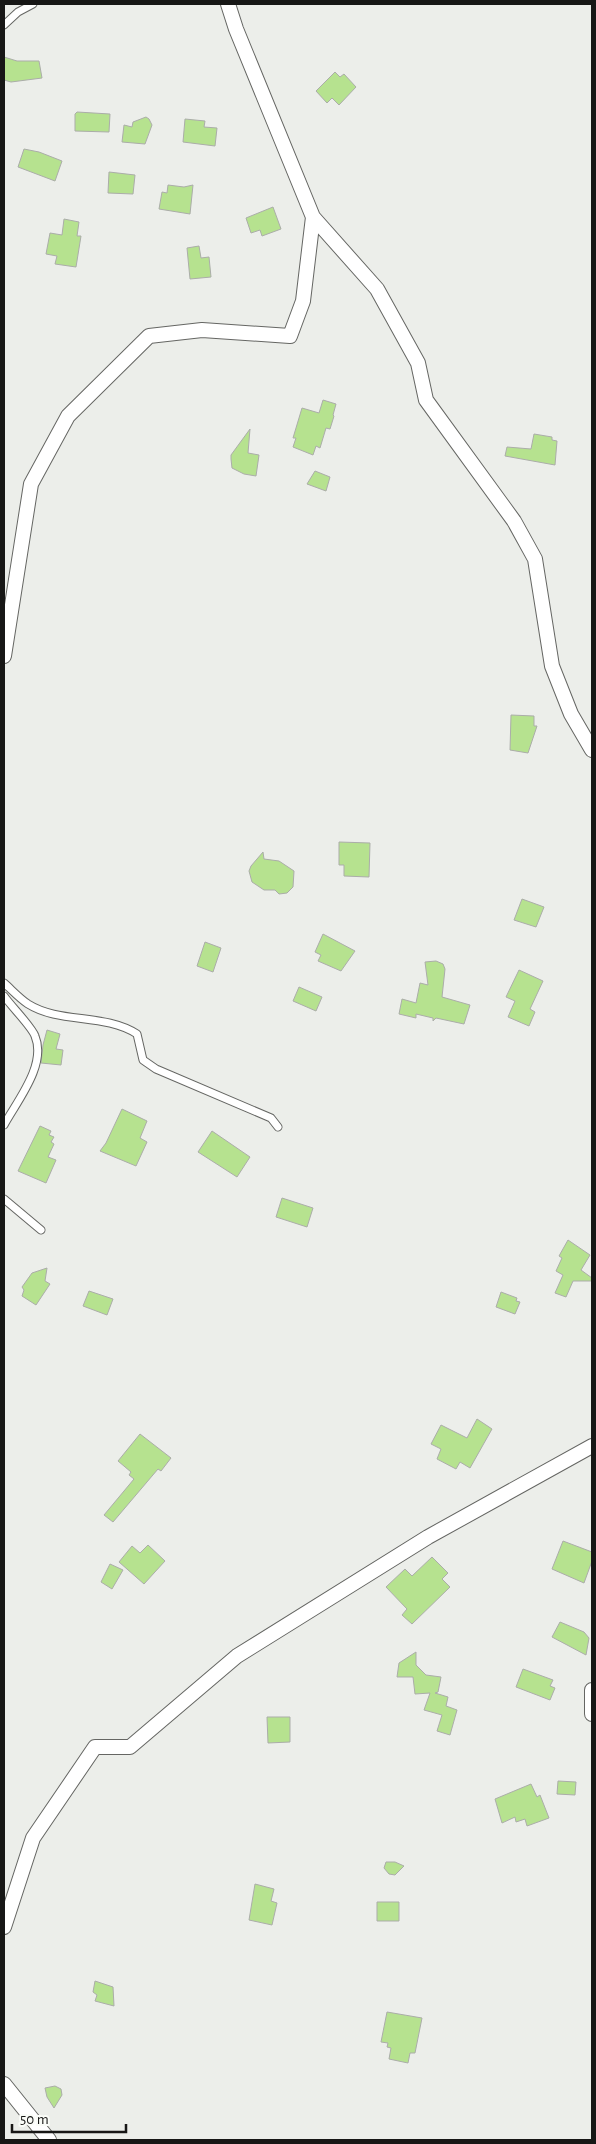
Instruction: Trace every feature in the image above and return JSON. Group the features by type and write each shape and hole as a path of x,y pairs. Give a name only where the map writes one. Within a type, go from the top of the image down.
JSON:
{"street":[{"path":"228,4 236,29 313,216 377,289 418,363 426,400 514,521 535,560 552,666 571,714 592,750"},
{"path":"4,656 31,484 68,416 149,336 202,330 290,336 303,301 313,216"},
{"path":"4,1927 33,1838 96,1747 130,1747 237,1656 428,1537 592,1446"},
{"path":"592,1690 592,1714"},
{"path":"4,2084 49,2140"}],"lane":[{"path":"4,25 18,12 33,4"},
{"path":"4,983 28,1004 52,1013 99,1020 128,1028 137,1034 143,1060 156,1069 270,1118 278,1127"},
{"path":"4,996 35,1035 38,1054 32,1073 4,1125"},
{"path":"4,1199 41,1230"}],"building":[{"path":"4,57 17,61 39,61 42,78 11,82 4,80"},
{"path":"335,72 340,77 344,74 356,87 339,105 332,98 327,103 316,91"},
{"path":"77,112 110,114 109,132 75,131 75,114"},
{"path":"146,117 152,125 145,144 122,142 124,125 132,127 133,122"},
{"path":"185,119 205,121 204,127 217,128 215,146 183,142"},
{"path":"24,149 39,152 62,161 55,181 18,167"},
{"path":"109,172 135,175 133,194 108,193"},
{"path":"168,185 184,187 193,185 190,214 159,209 162,192 167,193"},
{"path":"273,207 281,229 262,236 260,230 251,233 246,218"},
{"path":"64,219 79,222 77,236 81,236 76,267 55,264 57,256 46,254 50,233 62,235"},
{"path":"199,246 201,258 209,257 211,277 190,279 187,248"},
{"path":"323,400 336,404 334,416 330,429 326,428 320,448 316,446 313,455 293,447 296,438 293,438 302,408 319,413"},
{"path":"250,429 248,453 259,455 256,476 244,474 232,468 231,455"},
{"path":"534,434 552,437 552,440 557,441 555,465 505,456 507,447 531,449"},
{"path":"315,471 330,477 326,491 307,484"},
{"path":"511,715 534,716 534,726 537,726 528,753 510,750"},
{"path":"339,842 370,843 369,877 344,876 344,865 339,865"},
{"path":"263,852 264,859 279,861 294,871 293,887 287,893 279,894 275,890 264,890 252,882 249,871"},
{"path":"522,899 544,907 536,927 514,920"},
{"path":"323,934 355,951 341,971 318,961 321,955 315,952"},
{"path":"205,942 221,948 213,972 197,966"},
{"path":"436,961 443,964 445,969 442,997 470,1005 464,1024 436,1018 433,1021 433,1018 416,1014 416,1018 399,1014 402,999 416,1003 420,983 428,985 425,962"},
{"path":"519,970 543,981 530,1009 535,1012 529,1026 508,1017 515,1001 506,997"},
{"path":"299,987 322,997 316,1011 293,1001"},
{"path":"47,1030 60,1034 56,1049 63,1050 61,1065 41,1063"},
{"path":"122,1109 147,1121 140,1138 147,1142 136,1166 100,1151 106,1143"},
{"path":"40,1126 51,1131 49,1135 54,1137 51,1142 54,1144 48,1157 56,1160 46,1183 18,1171"},
{"path":"212,1131 250,1157 237,1177 198,1152"},
{"path":"282,1198 313,1208 307,1227 276,1217"},
{"path":"568,1240 590,1255 581,1270 592,1278 592,1281 573,1281 566,1297 555,1293 563,1275 556,1271 562,1258 559,1256"},
{"path":"47,1268 45,1281 50,1284 36,1305 22,1296 24,1290 22,1287 32,1273"},
{"path":"89,1291 113,1299 107,1315 83,1306"},
{"path":"501,1292 517,1298 516,1301 520,1302 515,1314 496,1307"},
{"path":"477,1419 492,1429 470,1468 460,1462 456,1469 437,1459 441,1449 431,1444 441,1425 467,1438"},
{"path":"140,1434 171,1458 161,1471 158,1469 113,1522 104,1515 134,1479 129,1475 131,1472 118,1461"},
{"path":"563,1541 592,1552 592,1561 584,1583 552,1569"},
{"path":"148,1545 165,1561 144,1584 119,1562 132,1546 140,1553"},
{"path":"432,1557 448,1573 442,1579 450,1587 412,1624 402,1615 407,1609 386,1587 405,1569 412,1576"},
{"path":"110,1564 123,1570 112,1589 101,1582"},
{"path":"560,1622 584,1632 589,1638 586,1655 552,1637"},
{"path":"416,1652 416,1665 426,1675 441,1677 438,1692 435,1693 448,1697 446,1706 457,1710 450,1735 437,1731 442,1715 424,1710 430,1693 415,1694 413,1677 397,1677 399,1663"},
{"path":"523,1669 553,1680 550,1686 555,1688 550,1700 516,1687"},
{"path":"267,1717 290,1717 290,1742 268,1743"},
{"path":"558,1781 576,1782 575,1795 557,1794"},
{"path":"531,1784 537,1797 540,1795 549,1818 527,1826 525,1819 516,1822 515,1817 502,1823 495,1799"},
{"path":"386,1862 395,1862 404,1866 395,1875 389,1874 384,1868"},
{"path":"255,1884 274,1889 271,1901 277,1903 272,1925 249,1920"},
{"path":"377,1902 399,1902 399,1921 377,1921"},
{"path":"95,1981 113,1987 114,2006 95,2001 97,1995 93,1992"},
{"path":"387,2012 422,2018 415,2053 410,2053 408,2063 389,2059 391,2048 387,2047 388,2043 381,2042"},
{"path":"55,2086 61,2089 62,2095 54,2108 47,2097 45,2088"}]}
